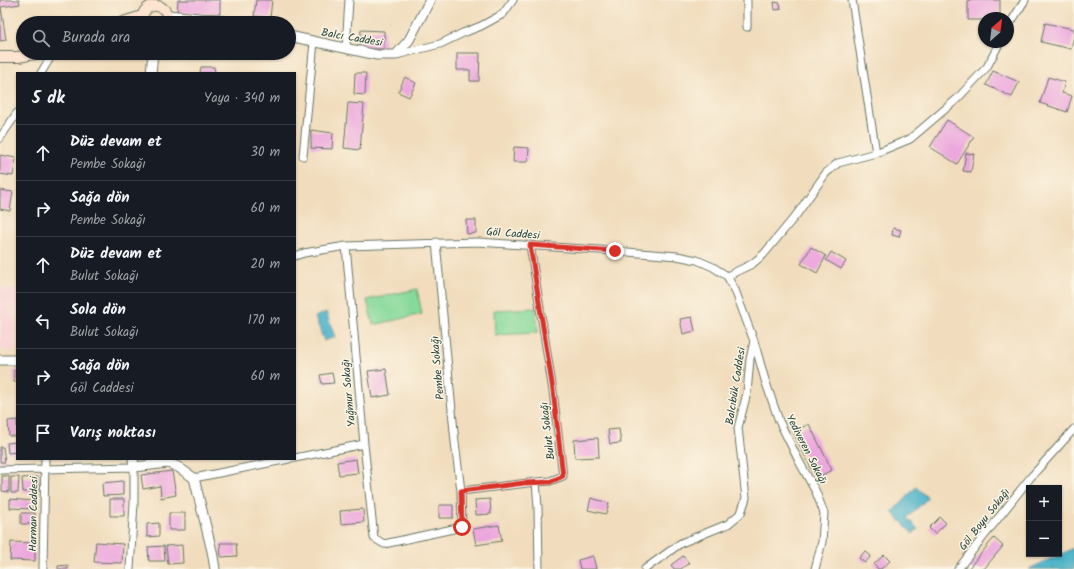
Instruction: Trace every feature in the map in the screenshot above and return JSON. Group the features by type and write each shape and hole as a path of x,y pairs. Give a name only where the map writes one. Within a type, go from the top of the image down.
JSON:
{"main road":[{"path":"143,16 144,12 149,7 161,3 166,10 167,16"},
{"path":"0,57 16,55"}],"street":[{"path":"346,48 350,0"},
{"name":"Balcı Caddesi","path":"296,38 377,55 396,54 409,40 430,0"},
{"path":"396,54 440,44 481,26 503,14 513,0"},
{"path":"747,0 747,27"},
{"path":"852,0 876,153"},
{"path":"1014,17 1025,0"},
{"path":"303,156 314,42"},
{"path":"727,276 752,264 764,254 797,214 826,173 838,163 876,153 910,139 957,99 988,67 997,48"},
{"path":"42,72 49,60"},
{"path":"151,72 152,60"},
{"path":"0,138 16,114"},
{"name":"Göl Caddesi","path":"296,256 304,252 346,246 436,242 478,242 677,256 698,260 727,276"},
{"name":"Pembe Sokağı","path":"436,242 461,491 462,527"},
{"name":"Bulut Sokağı","path":"530,245 553,390 563,476 550,482 536,482"},
{"name":"Yağmur Sokağı","path":"346,246 374,538 384,544 462,527"},
{"name":"Balcıbük Caddesi","path":"645,569 681,543 728,524 741,513 746,498 738,428 747,393 750,359 754,341 735,290 727,276"},
{"name":"Yediveren Sokağı","path":"754,341 779,421 816,492 824,513 822,542 815,569"},
{"path":"0,360 16,360"},
{"name":"Göl Boyu Sokağı","path":"958,569 1030,478 1074,429"},
{"path":"296,458 364,444"},
{"name":"Harman Caddesi","path":"43,569 45,460"},
{"path":"194,478 284,460"},
{"path":"130,569 134,503 134,463"},
{"path":"0,470 45,469 134,463 168,463 178,467 194,478 215,569"},
{"path":"461,491 536,482 539,569"}],"shaded area":[{"path":"0,288 16,290 16,351 0,350"}],"green space":[{"path":"417,289 422,314 373,325 367,300"},
{"path":"536,308 538,333 495,335 494,310"}],"water":[{"path":"326,312 335,337 324,341 315,317"},
{"path":"916,487 928,498 907,518 918,529 913,534 892,512"},
{"path":"1074,548 1074,569 1029,569 1055,557 1062,557 1062,554"}],"building":[{"path":"0,0 19,0 20,4 1,7 6,40 0,41"},
{"path":"178,0 220,0 220,14 177,13"},
{"path":"256,0 272,0 270,16 254,16"},
{"path":"968,0 1000,0 1000,12 978,12 978,20 968,20"},
{"path":"774,2 780,3 781,9 775,10"},
{"path":"1045,23 1074,29 1071,49 1041,42"},
{"path":"361,30 384,31 384,49 360,49"},
{"path":"457,53 480,53 479,81 470,81 470,70 457,70"},
{"path":"201,67 214,67 215,72 200,72"},
{"path":"993,71 1019,82 1012,97 986,85"},
{"path":"355,73 366,73 365,95 354,94"},
{"path":"405,77 416,83 409,97 398,92"},
{"path":"1048,77 1065,82 1062,93 1072,96 1067,112 1040,103"},
{"path":"348,103 364,104 360,150 344,148"},
{"path":"947,120 974,137 957,164 930,147"},
{"path":"311,130 333,133 332,149 311,148"},
{"path":"514,147 529,148 528,162 513,162"},
{"path":"966,153 974,154 971,172 963,171"},
{"path":"0,155 16,158 13,176 0,174"},
{"path":"0,190 13,192 10,211 0,209"},
{"path":"466,220 476,220 476,233 467,234"},
{"path":"893,228 901,230 899,237 892,235"},
{"path":"811,247 826,256 817,273 801,264"},
{"path":"831,252 846,261 841,269 826,260"},
{"path":"692,317 695,331 683,334 680,319"},
{"path":"386,369 390,395 372,398 368,371"},
{"path":"14,370 16,370 16,382 14,382"},
{"path":"332,373 334,383 322,384 320,375"},
{"path":"16,420 16,436 9,436 8,421"},
{"path":"809,424 832,470 816,478 793,432"},
{"path":"619,429 621,443 610,444 608,430"},
{"path":"598,438 599,457 575,458 574,440"},
{"path":"16,442 16,452 8,453 7,443"},
{"path":"0,447 3,447 5,462 0,462"},
{"path":"356,459 358,473 339,475 337,462"},
{"path":"172,471 176,495 161,498 160,486 143,489 141,475"},
{"path":"2,476 9,476 9,492 2,491"},
{"path":"11,477 19,477 18,493 11,493"},
{"path":"38,477 39,491 23,492 22,478"},
{"path":"123,481 123,495 103,496 102,483"},
{"path":"591,498 609,503 606,514 588,510"},
{"path":"10,499 33,501 32,509 10,508"},
{"path":"110,499 124,499 124,516 110,516"},
{"path":"490,499 491,514 476,515 475,500"},
{"path":"439,505 453,505 453,518 439,518"},
{"path":"363,509 364,522 341,524 340,511"},
{"path":"21,513 35,513 35,524 21,524"},
{"path":"169,513 185,513 185,530 169,530"},
{"path":"940,517 946,523 935,534 929,528"},
{"path":"159,523 159,536 147,537 147,524"},
{"path":"499,525 502,541 476,545 473,529"},
{"path":"994,538 1003,546 984,569 968,569"},
{"path":"11,542 35,543 35,561 10,560"},
{"path":"96,542 123,544 122,563 94,562"},
{"path":"220,543 236,543 237,556 221,557"},
{"path":"182,545 183,563 168,564 166,546"},
{"path":"164,546 165,561 149,561 148,547"},
{"path":"865,551 871,556 865,563 859,558"},
{"path":"884,555 890,561 881,569 878,569 874,564"},
{"path":"593,556 596,569 580,569 578,560"},
{"path":"683,556 689,563 681,569 674,569 671,565"},
{"path":"68,565 68,569 58,569 58,566"}],"route":[{"path":"462,527 461,491 524,483 550,482 563,476 553,390 530,245 615,251"}]}
